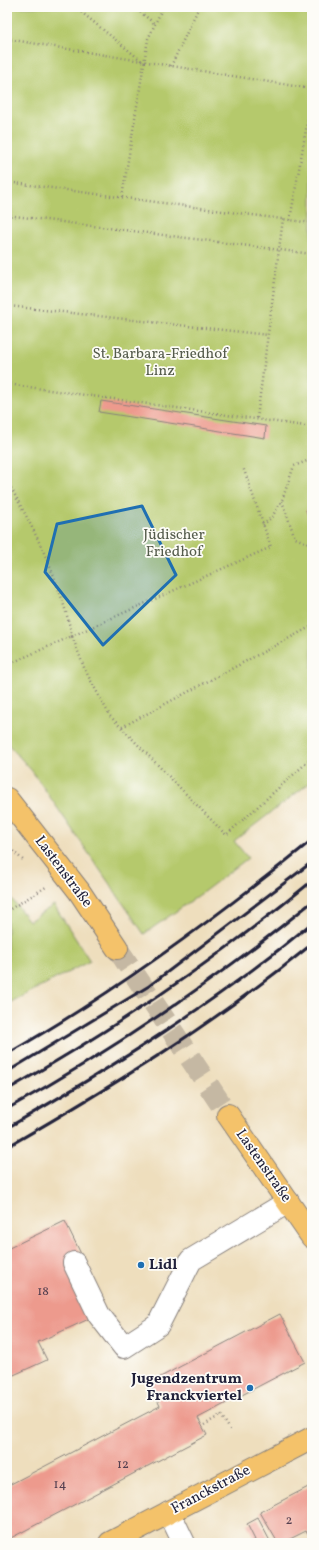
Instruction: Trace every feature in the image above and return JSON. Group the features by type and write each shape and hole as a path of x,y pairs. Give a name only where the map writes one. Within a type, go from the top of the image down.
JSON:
{"main road":[{"name":"Lastenstraße","path":"7,799 78,890 117,948"},
{"name":"Lastenstraße","path":"228,1115 312,1236"},
{"name":"Franckstraße","path":"110,1543 312,1438"}],"lane":[{"path":"74,1263 99,1315 124,1347 158,1325 191,1260 288,1202"},
{"path":"169,1512 184,1543"}],"path":[{"path":"75,7 144,62"},
{"path":"134,7 155,24"},
{"path":"122,197 148,39 163,7"},
{"path":"171,66 199,7"},
{"path":"7,39 312,89"},
{"path":"290,220 312,96"},
{"path":"7,182 312,223"},
{"path":"7,215 312,254"},
{"path":"257,418 283,219"},
{"path":"8,306 268,334"},
{"path":"7,384 257,418 312,427"},
{"path":"263,525 272,517 282,500 294,466 312,459"},
{"path":"7,665 271,547 243,467"},
{"path":"7,481 46,555 61,595 72,636 85,670 110,716 226,835 312,758"},
{"path":"282,500 295,538 308,543 312,542"},
{"path":"122,728 312,626"},
{"path":"7,910 47,886"},
{"path":"204,1425 221,1415 231,1431"}],"highlighted area":[{"path":"142,506 176,575 103,645 45,572 57,524"}],"green space":[{"name":"St. Barbara-Friedhof Linz","path":"7,7 312,7 312,781 234,841 248,858 144,934 32,771 7,743"},
{"path":"7,893 29,921 54,905 90,961 7,1004"}],"building":[{"path":"101,401 266,426 265,438 99,412"},
{"path":"312,508 312,528 306,510"},
{"path":"65,1221 83,1258 91,1318 38,1342 47,1360 7,1378 7,1249"},
{"path":"280,1314 305,1362 198,1418 207,1435 7,1540 7,1486 160,1406 149,1383"},
{"path":"312,1485 312,1539 306,1531 282,1543 278,1543 260,1512"},
{"path":"258,1518 271,1543 250,1543 255,1540 247,1524"}],"tunnel":[{"path":"117,948 228,1115"}],"railway":[{"path":"7,1054 87,1006 126,980 202,926 312,840"},
{"path":"7,1072 149,986 312,862"},
{"path":"7,1090 86,1043 164,992 239,938 312,881"},
{"path":"7,1109 126,1038 239,959 312,902"},
{"path":"7,1128 164,1032 240,979 312,923"},
{"path":"7,1147 86,1101 164,1052 239,1000 312,944"}],"place":[{"name":"Lidl","path":"141,1265"},
{"name":"Jugendzentrum Franckviertel","path":"250,1388"}],"park label":[{"name":"Jüdischer Friedhof","path":"174,544"}]}
